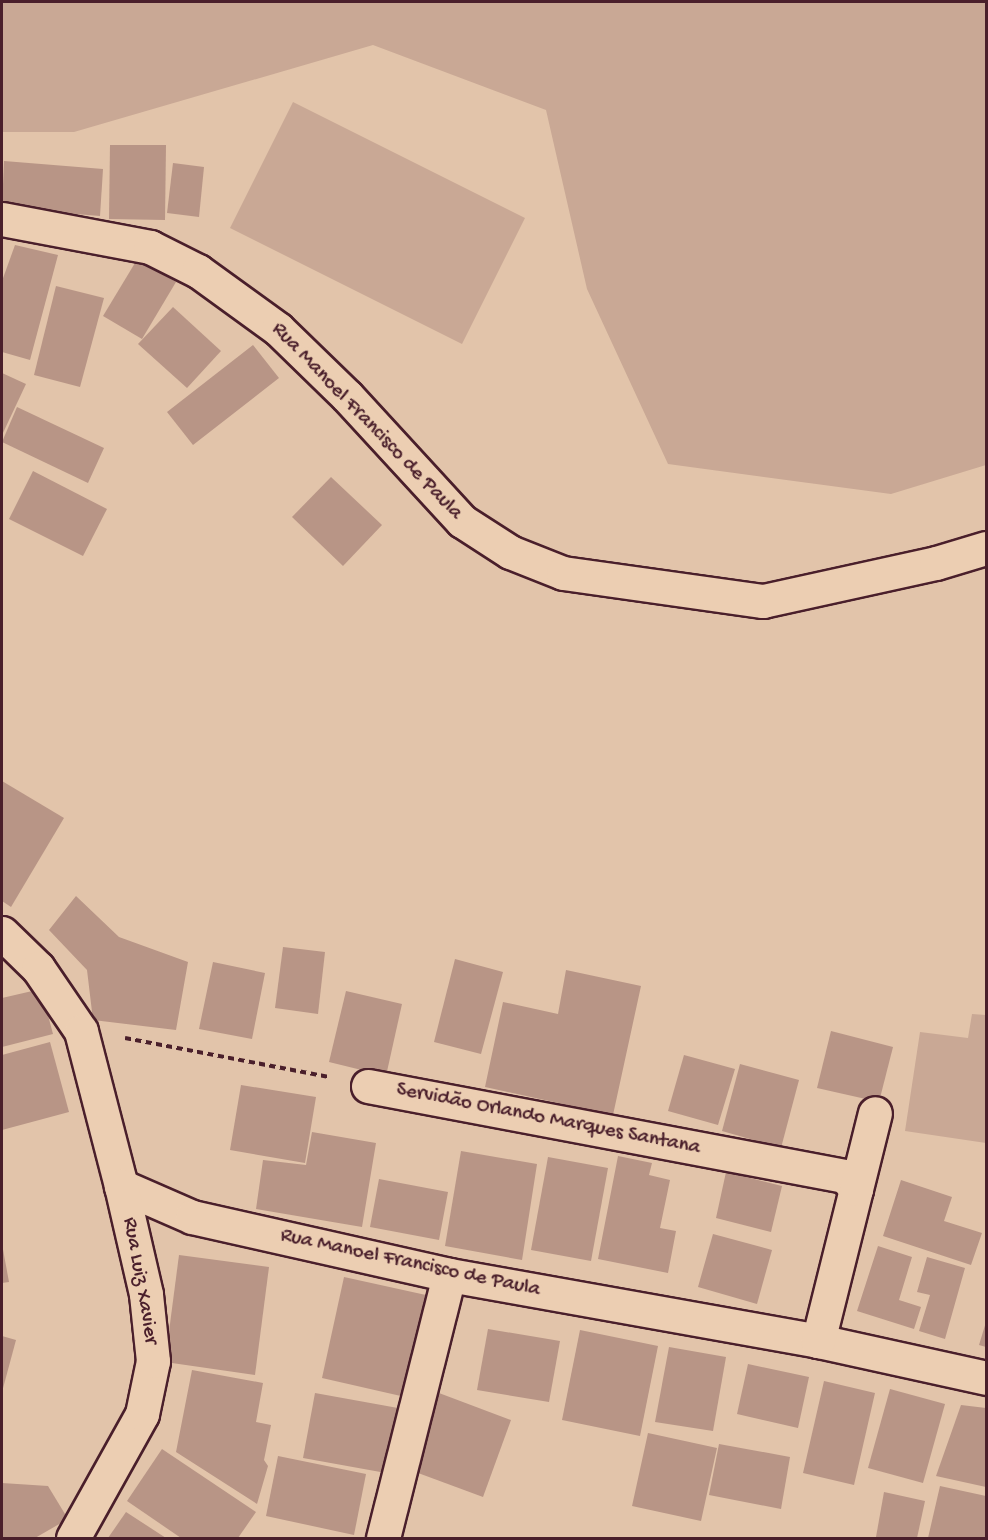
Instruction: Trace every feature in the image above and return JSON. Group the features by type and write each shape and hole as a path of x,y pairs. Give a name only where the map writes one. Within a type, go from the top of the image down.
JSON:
{"street":[{"name":"Rua Manoel Francisco de Paula","path":"2,219 150,247 198,271 278,328 347,396 462,521 510,552 563,573 763,601 936,563 987,548"},
{"path":"2,933 38,968 81,1031 121,1186"},
{"name":"Servidão Orlando Marques Santana","path":"368,1086 845,1176 856,1190"},
{"path":"818,1341 875,1113"},
{"name":"Rua Manoel Francisco de Paula","path":"121,1186 192,1217 449,1275 818,1341 987,1378"},
{"name":"Rua Luiz Xavier","path":"73,1539 142,1414 153,1361 146,1294 121,1186"},
{"path":"383,1539 449,1275"}],"path":[{"name":"Servidão Orlando Marques Santana","path":"81,1031 229,1056 368,1086"}],"shaded area":[{"path":"2,2 986,2 986,465 891,494 668,464 587,289 546,110 373,45 74,132 2,132"},
{"path":"293,102 525,218 462,344 230,228"},
{"path":"972,1014 986,1015 986,1143 905,1131 920,1032 968,1038"}],"building":[{"path":"110,145 166,145 165,220 109,219"},
{"path":"4,161 103,169 100,216 2,208"},
{"path":"173,163 204,167 199,217 167,213"},
{"path":"15,245 58,255 30,360 2,352 2,281"},
{"path":"138,258 176,282 142,339 103,316"},
{"path":"56,286 104,298 80,387 34,375"},
{"path":"173,307 221,351 187,388 138,344"},
{"path":"253,345 279,378 193,445 167,412"},
{"path":"2,373 26,384 2,435"},
{"path":"17,407 104,448 88,483 2,442"},
{"path":"33,471 107,509 83,556 9,519"},
{"path":"331,477 382,525 343,566 292,517"},
{"path":"2,781 64,818 11,907 2,901"},
{"path":"76,896 119,937 188,962 176,1030 93,1020 87,970 49,930"},
{"path":"283,947 325,952 318,1014 275,1008"},
{"path":"455,959 503,972 481,1054 434,1042"},
{"path":"213,962 265,973 252,1039 199,1029"},
{"path":"566,970 641,986 613,1115 485,1087 503,1002 558,1014"},
{"path":"41,989 53,1034 2,1047 2,998"},
{"path":"346,991 402,1004 386,1076 329,1062"},
{"path":"831,1031 893,1047 879,1102 817,1088"},
{"path":"50,1042 69,1112 2,1130 2,1055"},
{"path":"684,1055 735,1069 718,1125 668,1111"},
{"path":"740,1064 799,1080 781,1148 722,1131"},
{"path":"241,1085 316,1097 305,1163 230,1150"},
{"path":"312,1132 376,1143 362,1227 256,1209 263,1160 306,1165"},
{"path":"461,1151 537,1164 522,1260 445,1246"},
{"path":"618,1156 652,1163 649,1175 670,1180 660,1228 676,1231 668,1273 598,1259"},
{"path":"548,1157 608,1168 591,1261 531,1250"},
{"path":"726,1172 782,1186 771,1232 716,1218"},
{"path":"379,1179 448,1192 439,1240 370,1227"},
{"path":"901,1180 952,1197 944,1221 982,1233 971,1265 883,1236"},
{"path":"713,1234 772,1250 757,1304 698,1287"},
{"path":"2,1244 9,1282 2,1283"},
{"path":"878,1246 912,1257 899,1300 921,1307 914,1329 857,1311"},
{"path":"179,1255 269,1267 255,1375 165,1362"},
{"path":"927,1257 965,1268 945,1339 919,1331 930,1295 917,1292"},
{"path":"344,1277 435,1297 414,1399 322,1378"},
{"path":"986,1322 986,1347 979,1345"},
{"path":"488,1329 560,1341 549,1402 477,1390"},
{"path":"580,1330 658,1346 640,1436 562,1420"},
{"path":"2,1336 16,1340 2,1392"},
{"path":"669,1347 726,1357 713,1431 655,1422"},
{"path":"748,1364 809,1377 798,1428 737,1414"},
{"path":"192,1370 263,1383 256,1422 271,1425 264,1460 268,1466 257,1504 176,1452"},
{"path":"824,1381 875,1393 854,1485 803,1473"},
{"path":"890,1389 945,1404 923,1483 868,1468"},
{"path":"315,1393 409,1410 397,1475 303,1458"},
{"path":"439,1393 511,1420 483,1497 410,1470"},
{"path":"961,1405 986,1408 986,1487 936,1476"},
{"path":"648,1433 717,1448 701,1521 632,1506"},
{"path":"719,1444 790,1457 781,1509 709,1495"},
{"path":"162,1449 256,1512 238,1538 181,1538 127,1501"},
{"path":"278,1456 366,1474 354,1535 266,1516"},
{"path":"2,1483 48,1486 68,1519 35,1538 2,1538"},
{"path":"940,1486 986,1496 986,1538 928,1538"},
{"path":"884,1492 925,1501 917,1538 876,1537"},
{"path":"126,1512 166,1538 108,1538"}]}
